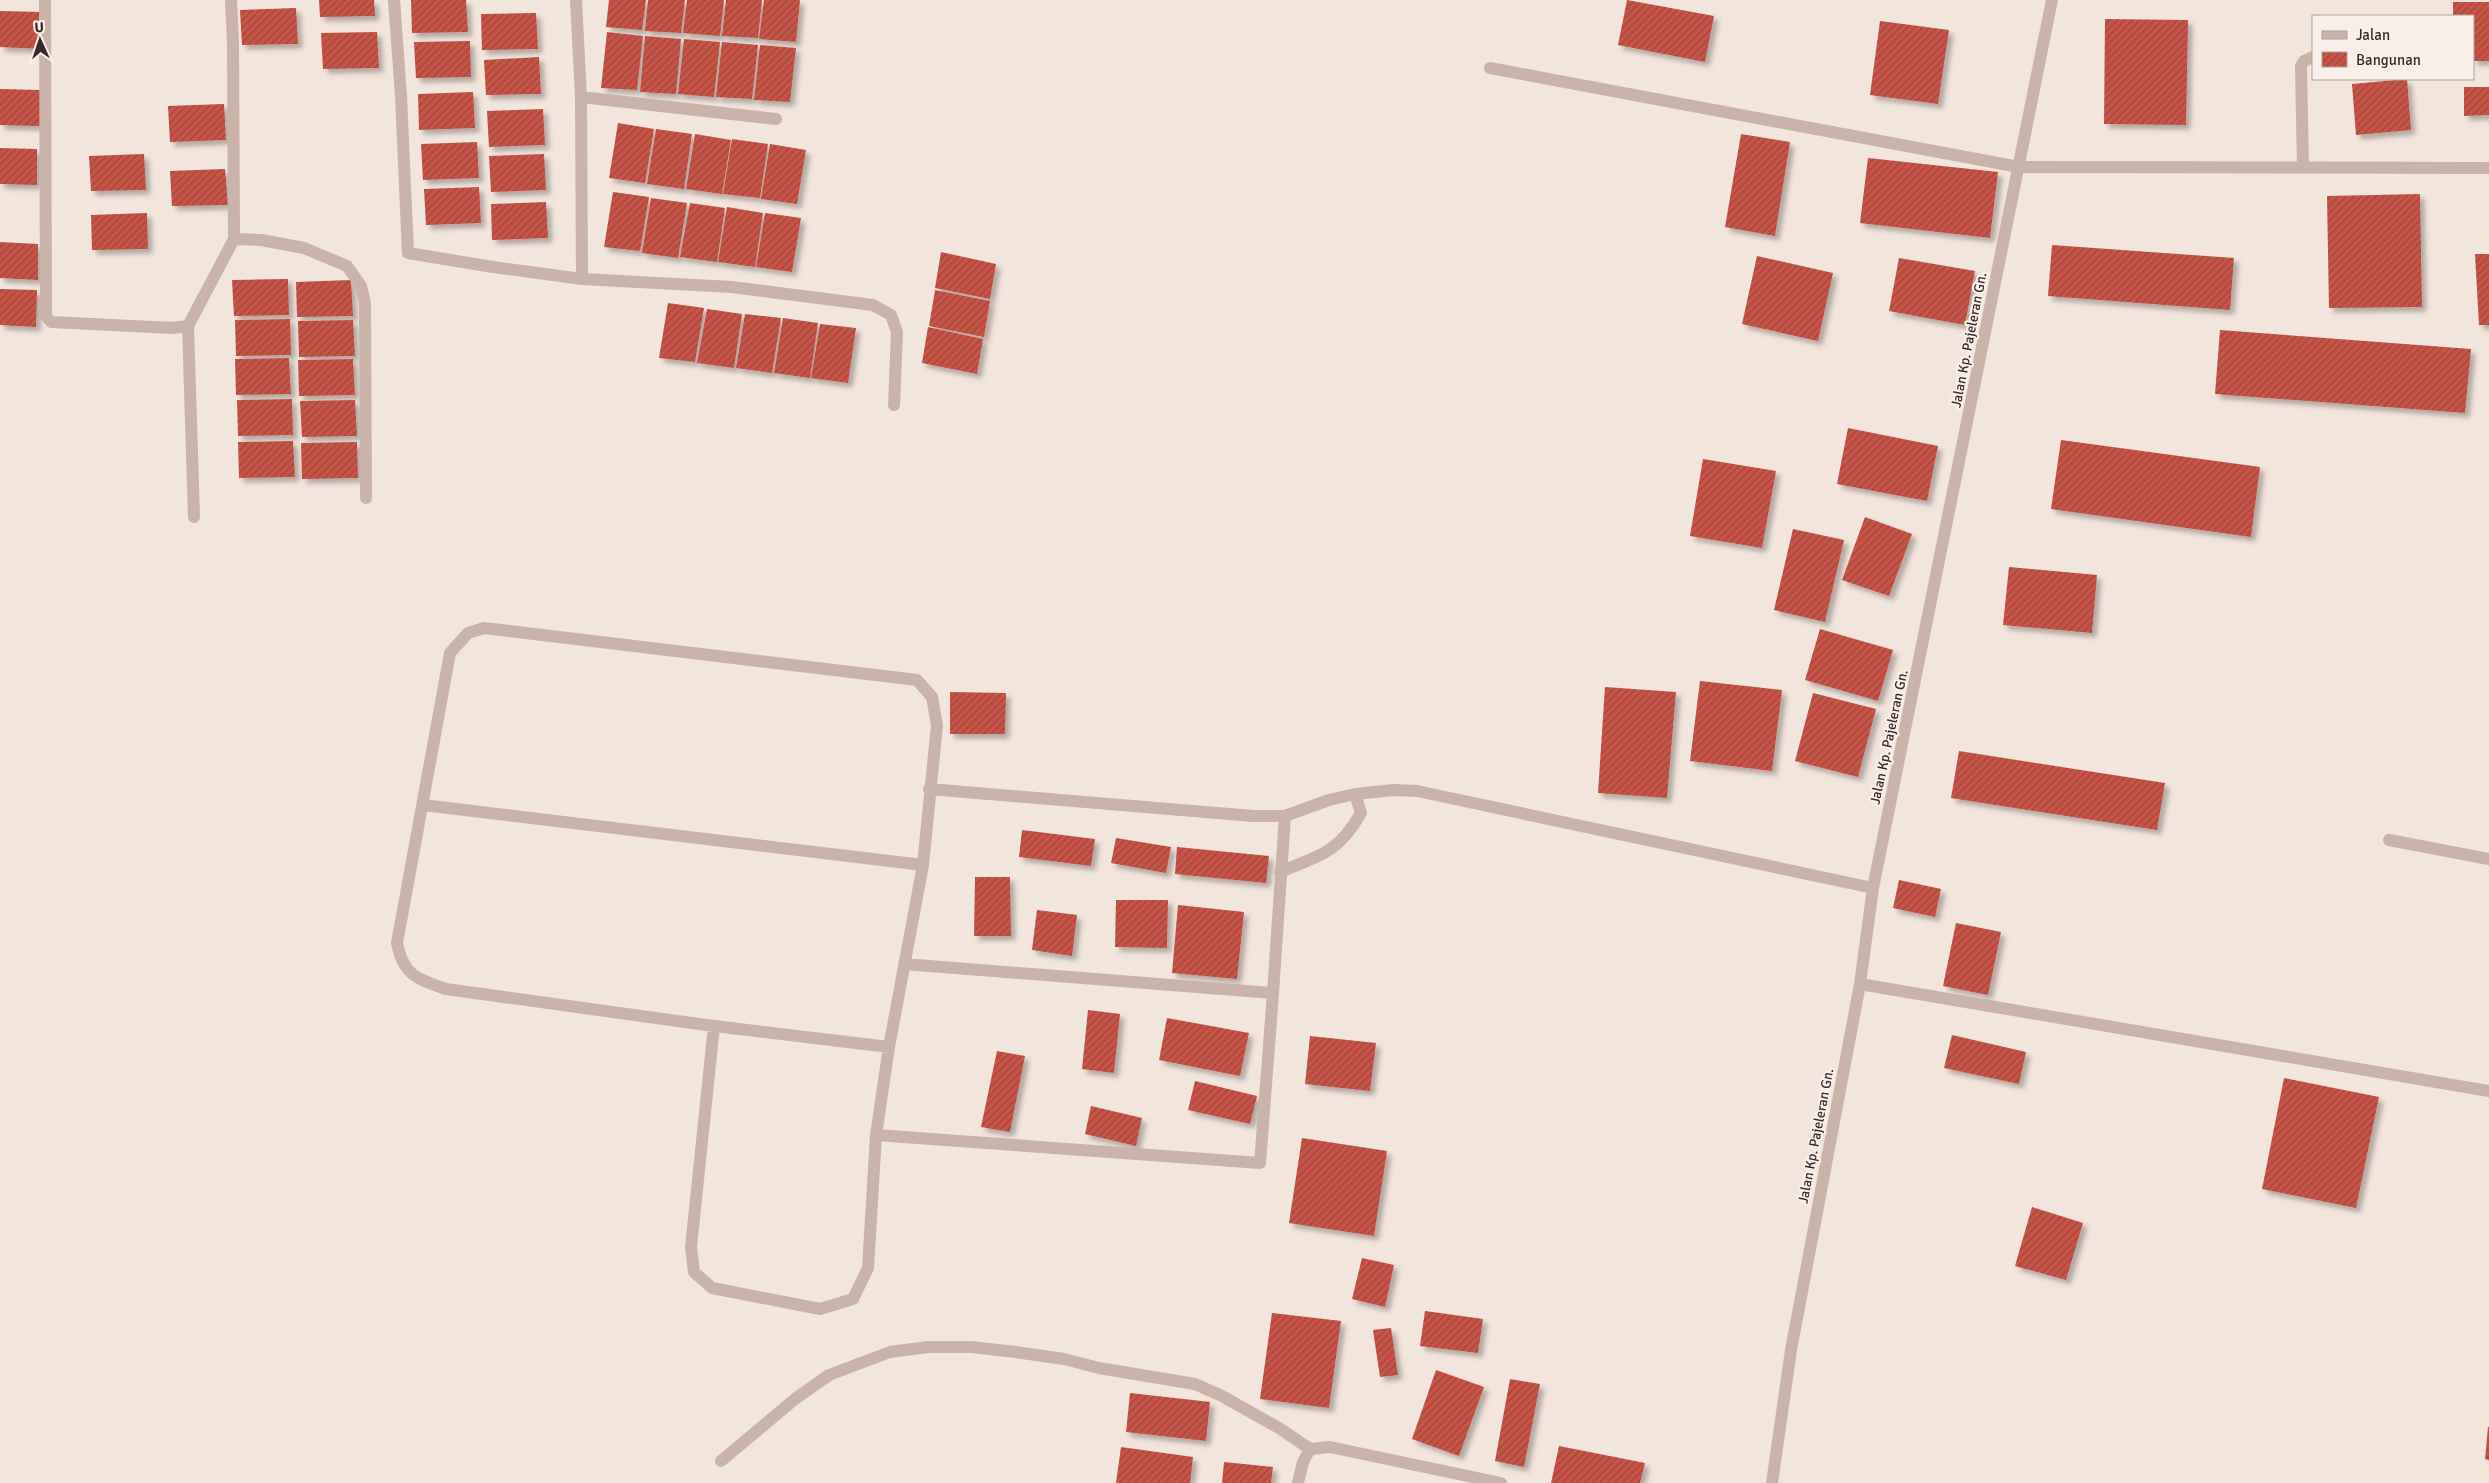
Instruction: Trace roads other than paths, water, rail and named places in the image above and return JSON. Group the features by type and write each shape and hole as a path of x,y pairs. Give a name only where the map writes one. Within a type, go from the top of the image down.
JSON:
{"street":[{"path":"45,0 46,316 50,322 172,328 188,326"},
{"path":"194,517 188,326 234,239 231,0"},
{"path":"394,0 401,96 408,253 582,279 732,287 873,305 891,315 897,332 894,405"},
{"path":"576,0 581,97 582,279"},
{"name":"Jalan Kp. Pajeleran Gn.","path":"1772,1483 1791,1350 1860,984 1873,888 2053,0"},
{"path":"2303,168 2301,66 2304,60 2312,57"},
{"path":"1490,68 2019,167 2489,168"},
{"path":"581,97 776,118"},
{"path":"234,239 261,240 304,248 347,266 361,286 365,303 366,498"},
{"path":"714,1026 692,1247 694,1272 712,1288 820,1309 853,1299 868,1268 876,1135 889,1047 922,865 937,725 932,697 917,680 484,628 468,633 450,653 397,943 401,962 417,979 446,988 714,1026 889,1047"},
{"path":"929,788 1118,805 1285,816 1330,800 1355,794 1394,790 1417,791 1873,888"},
{"path":"1280,872 1332,850 1350,832 1361,813 1355,794"},
{"path":"423,805 922,865"},
{"path":"876,1135 1260,1163 1285,816"},
{"path":"2389,840 2489,859"},
{"path":"904,964 1273,993"},
{"path":"1860,984 2489,1091"},
{"path":"722,1461 795,1399 829,1375 890,1352 928,1348 972,1347 1064,1359 1099,1368 1195,1384 1222,1396 1279,1428 1310,1449 1330,1447 1501,1483"},
{"path":"1298,1483 1302,1462 1310,1449"}]}
